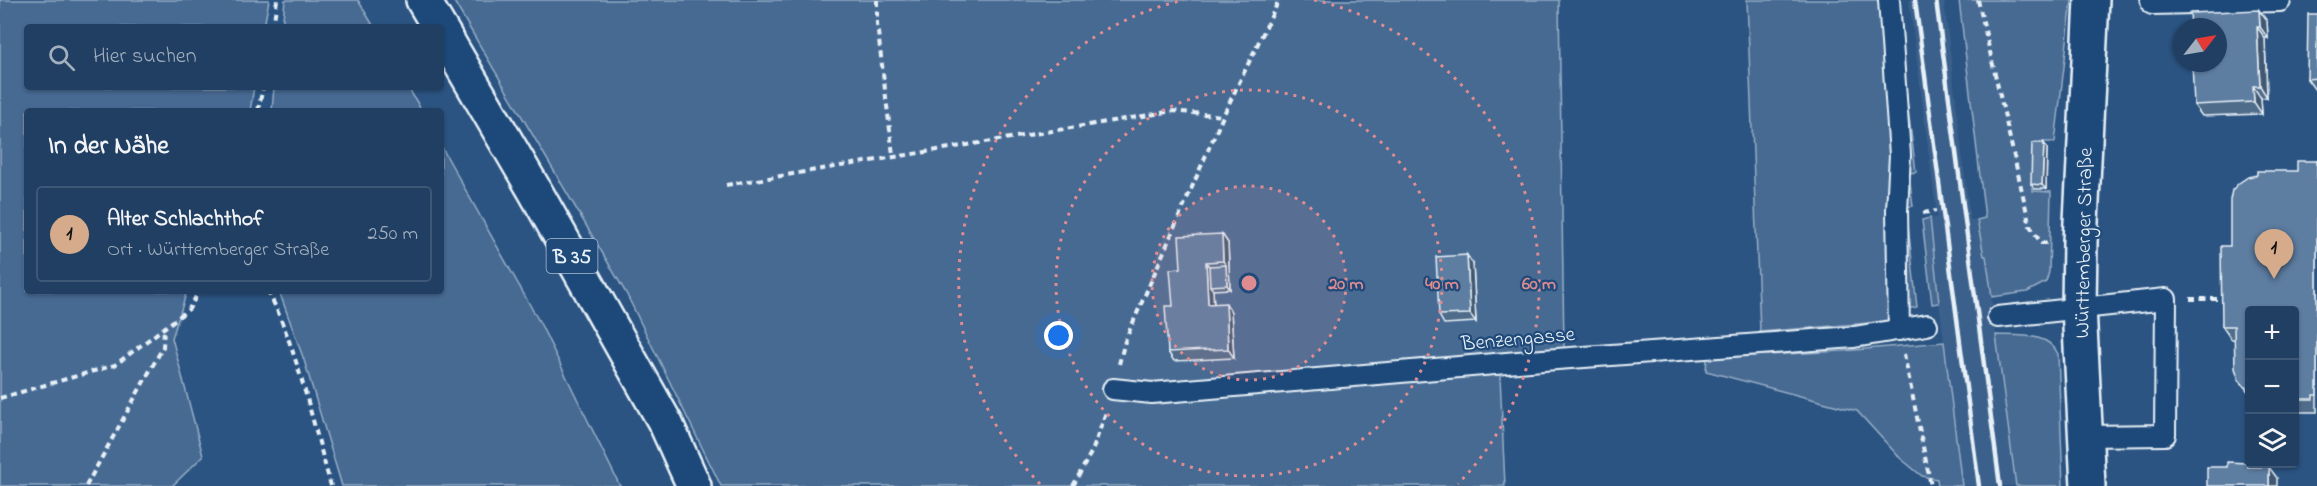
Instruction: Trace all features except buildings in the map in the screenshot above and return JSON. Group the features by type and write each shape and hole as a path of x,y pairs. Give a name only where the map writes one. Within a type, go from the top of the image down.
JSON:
{"main road":[{"name":"B 35","path":"423,0 437,24"},
{"name":"Württemberger Straße","path":"2088,486 2079,307 2092,0"},
{"name":"B 35","path":"444,36 535,191 666,424 694,486"}],"lane":[{"path":"1889,0 1900,155 1897,210 1899,330"},
{"path":"2151,0 2152,4 2280,1"},
{"path":"1998,317 2166,299 2164,435 2084,436"},
{"name":"Benzengasse","path":"1113,389 1152,393 1530,361 1854,337 1927,325"}],"path":[{"path":"273,24 277,0"},
{"path":"877,0 893,156"},
{"path":"1073,486 1093,449 1113,389 1125,341 1223,116 1279,0"},
{"path":"1978,0 2030,226 2041,243 2080,242"},
{"path":"259,108 262,90"},
{"path":"726,184 1173,111 1223,116"},
{"path":"0,398 115,365 189,309 197,294"},
{"path":"270,294 297,370 331,486"},
{"path":"2166,299 2231,298"},
{"path":"86,486 163,347 164,327"},
{"path":"1899,330 1931,486"}],"shaded area":[{"path":"0,0 269,0 265,24 24,24 24,90 254,90 250,108 24,108 24,294 186,294 172,338 203,456 172,486 0,486"},
{"path":"285,0 358,0 372,24 282,24"},
{"path":"453,0 1559,0 1564,349 1499,354 1505,486 721,486 626,293"},
{"path":"1747,0 1878,0 1893,156 1894,321 1760,332"},
{"path":"1909,0 1944,0 1970,220 1977,220 1984,256 1986,256 2016,486 1962,486 1934,262 1936,262 1930,218 1937,217"},
{"path":"1959,0 2072,0 2055,142 2035,142 2033,191 2051,192 2049,272 2046,282 2027,292 1992,297 1986,256 1984,256 1977,220 1985,218"},
{"path":"1905,85 1916,172 1909,173 1913,206 1906,207 1917,307 1907,309 1904,210 1907,155"},
{"path":"274,90 410,90 420,108 272,108"},
{"path":"444,151 540,323 620,486 342,486 304,360 280,294 444,294"},
{"path":"1930,218 1939,303 1932,304 1922,220"},
{"path":"1996,335 2040,339 2053,347 2058,354 2063,486 2016,486"},
{"path":"1944,342 1962,486 1938,486 1937,479 1922,476 1900,458 1857,411 1706,371 1707,358 1843,351"}],"railway":[{"path":"1915,0 1979,486"},
{"path":"1936,0 2000,486"}],"place":[{"name":"Alter Schlachthof","path":"2274,279"}]}
